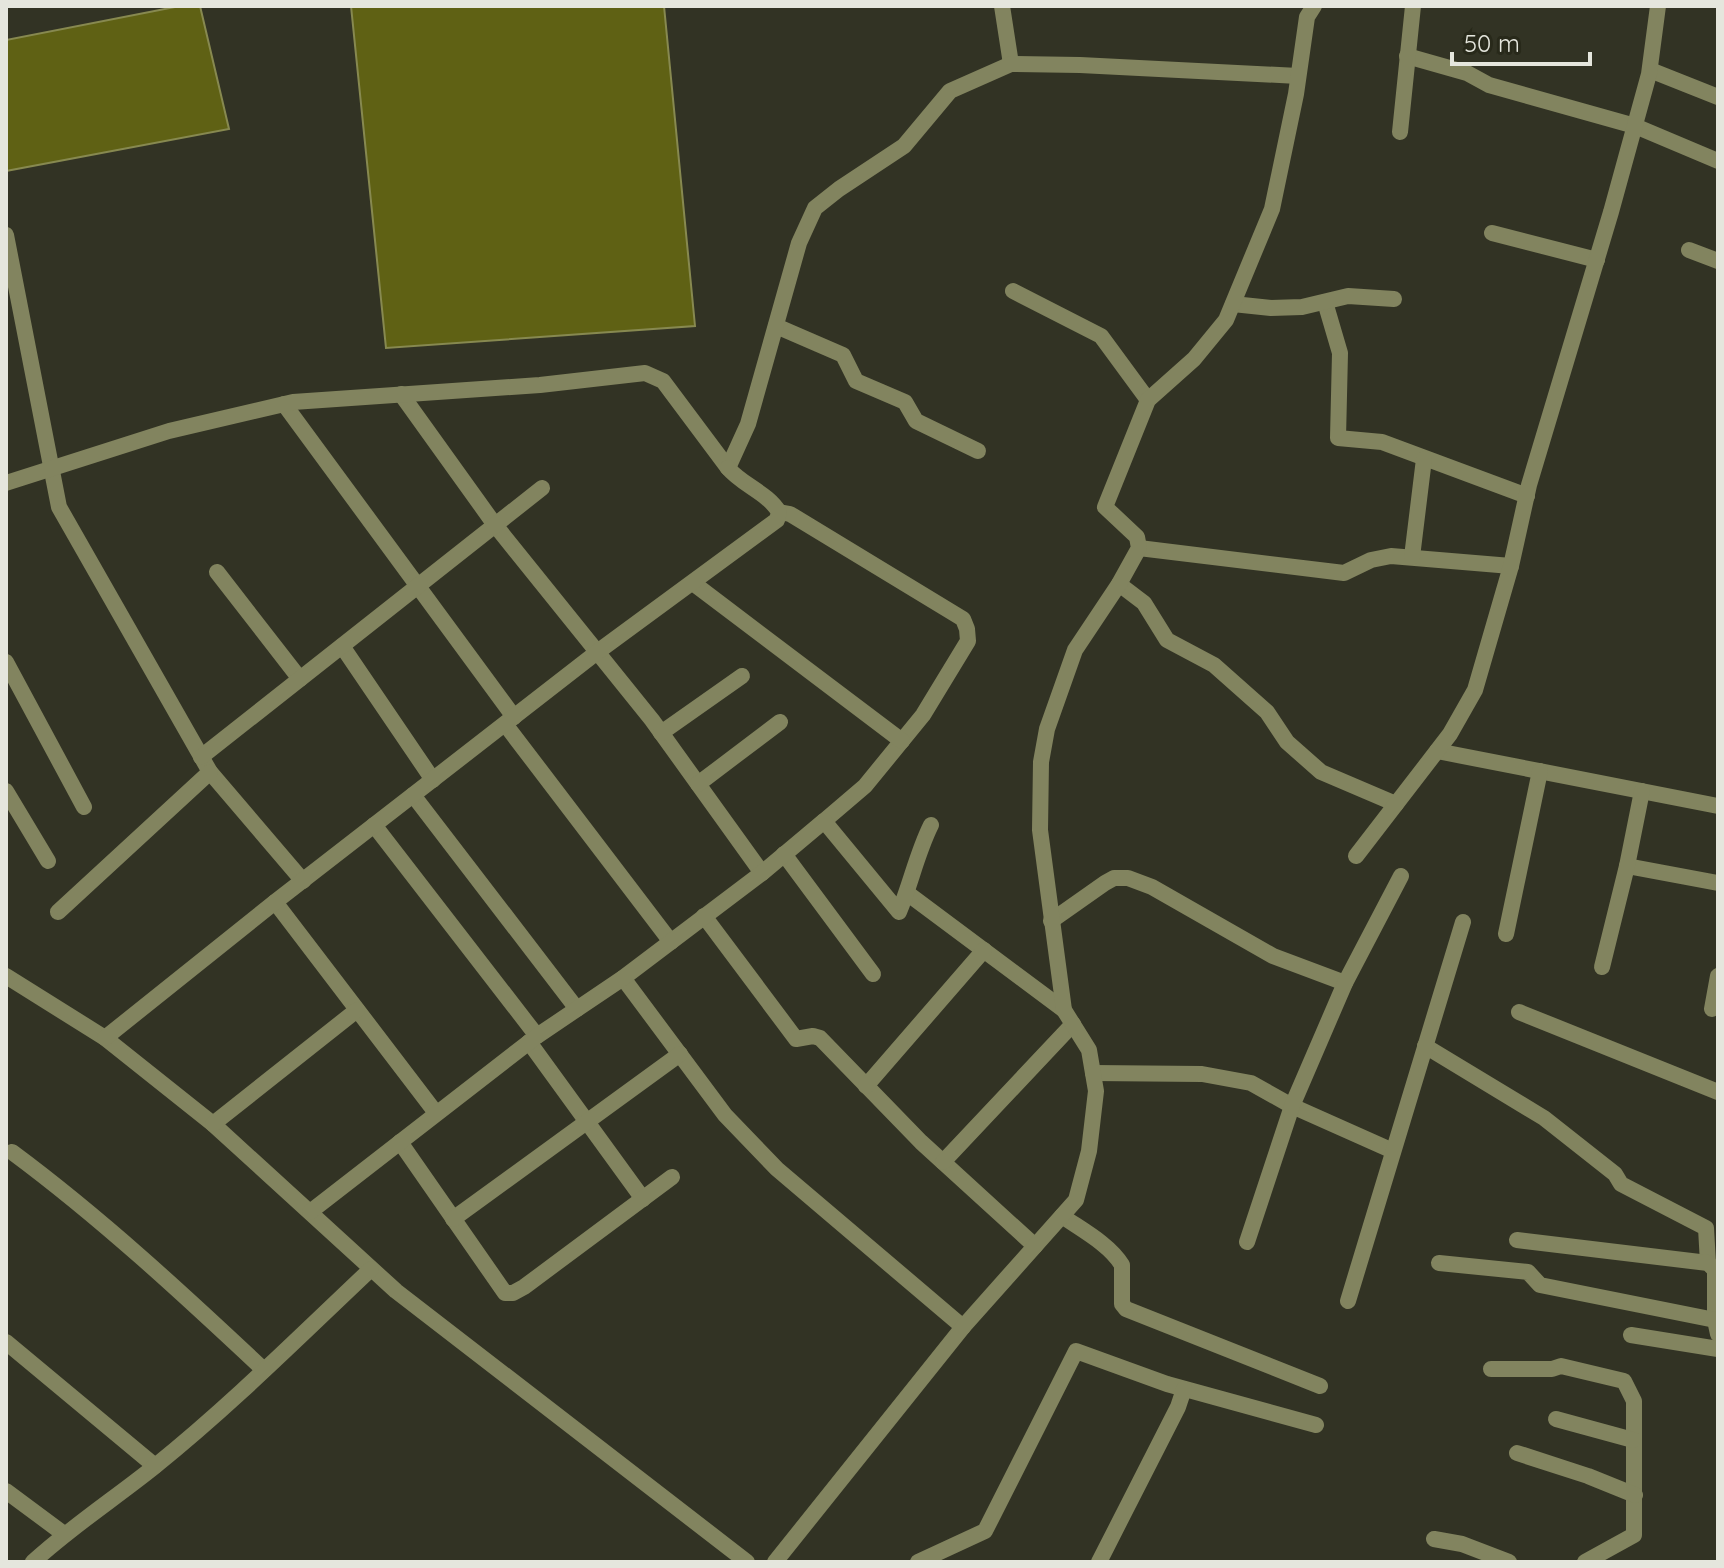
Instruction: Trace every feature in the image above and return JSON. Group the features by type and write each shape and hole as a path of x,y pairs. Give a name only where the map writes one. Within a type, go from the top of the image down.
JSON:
{"street":[{"path":"1002,6 1011,64"},
{"path":"1069,1017 1051,921 1040,830 1041,762 1047,729 1075,650 1139,548 1137,537 1105,507 1148,400 1194,359 1226,320 1272,209 1307,17 1314,6"},
{"path":"1400,132 1413,6"},
{"path":"1356,856 1437,751 1475,690 1511,566 1527,496 1650,70 1658,6"},
{"path":"1407,56 1467,73 1489,85 1635,126 1718,161"},
{"path":"728,468 748,424 799,243 815,208 904,146 950,91 1011,64 1298,76"},
{"path":"1650,70 1718,97"},
{"path":"1492,233 1597,260"},
{"path":"6,235 59,507 210,772 303,881"},
{"path":"1689,250 1718,261"},
{"path":"1013,291 1101,336 1148,400"},
{"path":"1233,304 1271,308 1348,296 1394,299"},
{"path":"1325,302 1340,353 1338,438 1382,442 1527,496"},
{"path":"776,326 843,355 856,381 905,402 916,421 978,451"},
{"path":"6,483 169,431 284,404 540,385 645,373 663,381 735,476 775,504 779,512 777,520 596,653 105,1038"},
{"path":"401,394 495,525 661,733 762,873"},
{"path":"284,404 509,721 671,942"},
{"path":"1412,557 1424,459"},
{"path":"201,757 542,488"},
{"path":"310,1212 533,1039 623,978 762,873 865,786 923,715 968,641 963,619 790,514 779,512"},
{"path":"1139,548 1344,573 1371,560 1391,556 1511,566"},
{"path":"217,572 300,679"},
{"path":"693,583 902,741"},
{"path":"1119,584 1144,603 1167,640 1214,665 1267,712 1287,742 1321,772 1396,804"},
{"path":"342,646 433,780"},
{"path":"6,662 84,807"},
{"path":"661,733 742,676"},
{"path":"698,784 780,722"},
{"path":"1437,751 1718,806"},
{"path":"1506,934 1540,771"},
{"path":"58,912 210,772"},
{"path":"6,791 48,861"},
{"path":"1602,967 1642,791"},
{"path":"413,795 577,1009"},
{"path":"824,821 899,912 918,851 931,825"},
{"path":"374,825 533,1039 586,1122 643,1199"},
{"path":"784,854 873,974"},
{"path":"1627,866 1718,883"},
{"path":"1247,1242 1292,1106 1345,983 1401,876"},
{"path":"1051,921 1105,883 1114,878 1128,878 1152,887 1273,956 1345,983"},
{"path":"775,1562 963,1327 1076,1200 1089,1151 1096,1091 1089,1050 1069,1017 907,893"},
{"path":"275,902 436,1113"},
{"path":"704,916 796,1039 820,1038 943,1162 1035,1246"},
{"path":"1348,1301 1463,922"},
{"path":"866,1086 984,950"},
{"path":"6,976 105,1038 213,1124 396,1291 747,1562"},
{"path":"1712,1009 1718,976"},
{"path":"623,978 725,1115 777,1169 963,1327"},
{"path":"213,1124 357,1010"},
{"path":"1519,1012 1718,1092"},
{"path":"943,1162 1069,1017"},
{"path":"1425,1046 1544,1118 1615,1174 1621,1184 1706,1228 1708,1263"},
{"path":"453,1219 680,1054"},
{"path":"1093,1073 1202,1074 1251,1083 1292,1106 1393,1151"},
{"path":"400,1142 505,1293 513,1293 672,1177"},
{"path":"12,1152 162,1275 264,1370"},
{"path":"1062,1216 1109,1249 1119,1260 1122,1265 1122,1304 1126,1309 1320,1386"},
{"path":"1439,1263 1528,1272 1540,1285 1717,1327 1715,1270 1708,1263 1517,1240"},
{"path":"33,1562 64,1534 155,1466 264,1370 371,1269"},
{"path":"1631,1335 1718,1349"},
{"path":"6,1342 155,1466"},
{"path":"918,1562 985,1531 1076,1351 1184,1389 1316,1425"},
{"path":"1491,1369 1552,1369 1561,1366 1624,1381 1634,1401 1634,1535 1585,1562"},
{"path":"1099,1562 1178,1407 1184,1389"},
{"path":"1556,1419 1633,1440"},
{"path":"1517,1453 1579,1472 1635,1495"},
{"path":"6,1491 64,1534"},
{"path":"1434,1539 1462,1544 1509,1562"}],"shaded area":[{"path":"180,6 200,6 229,129 6,171 6,40"},
{"path":"351,6 664,6 695,326 386,348"}]}
